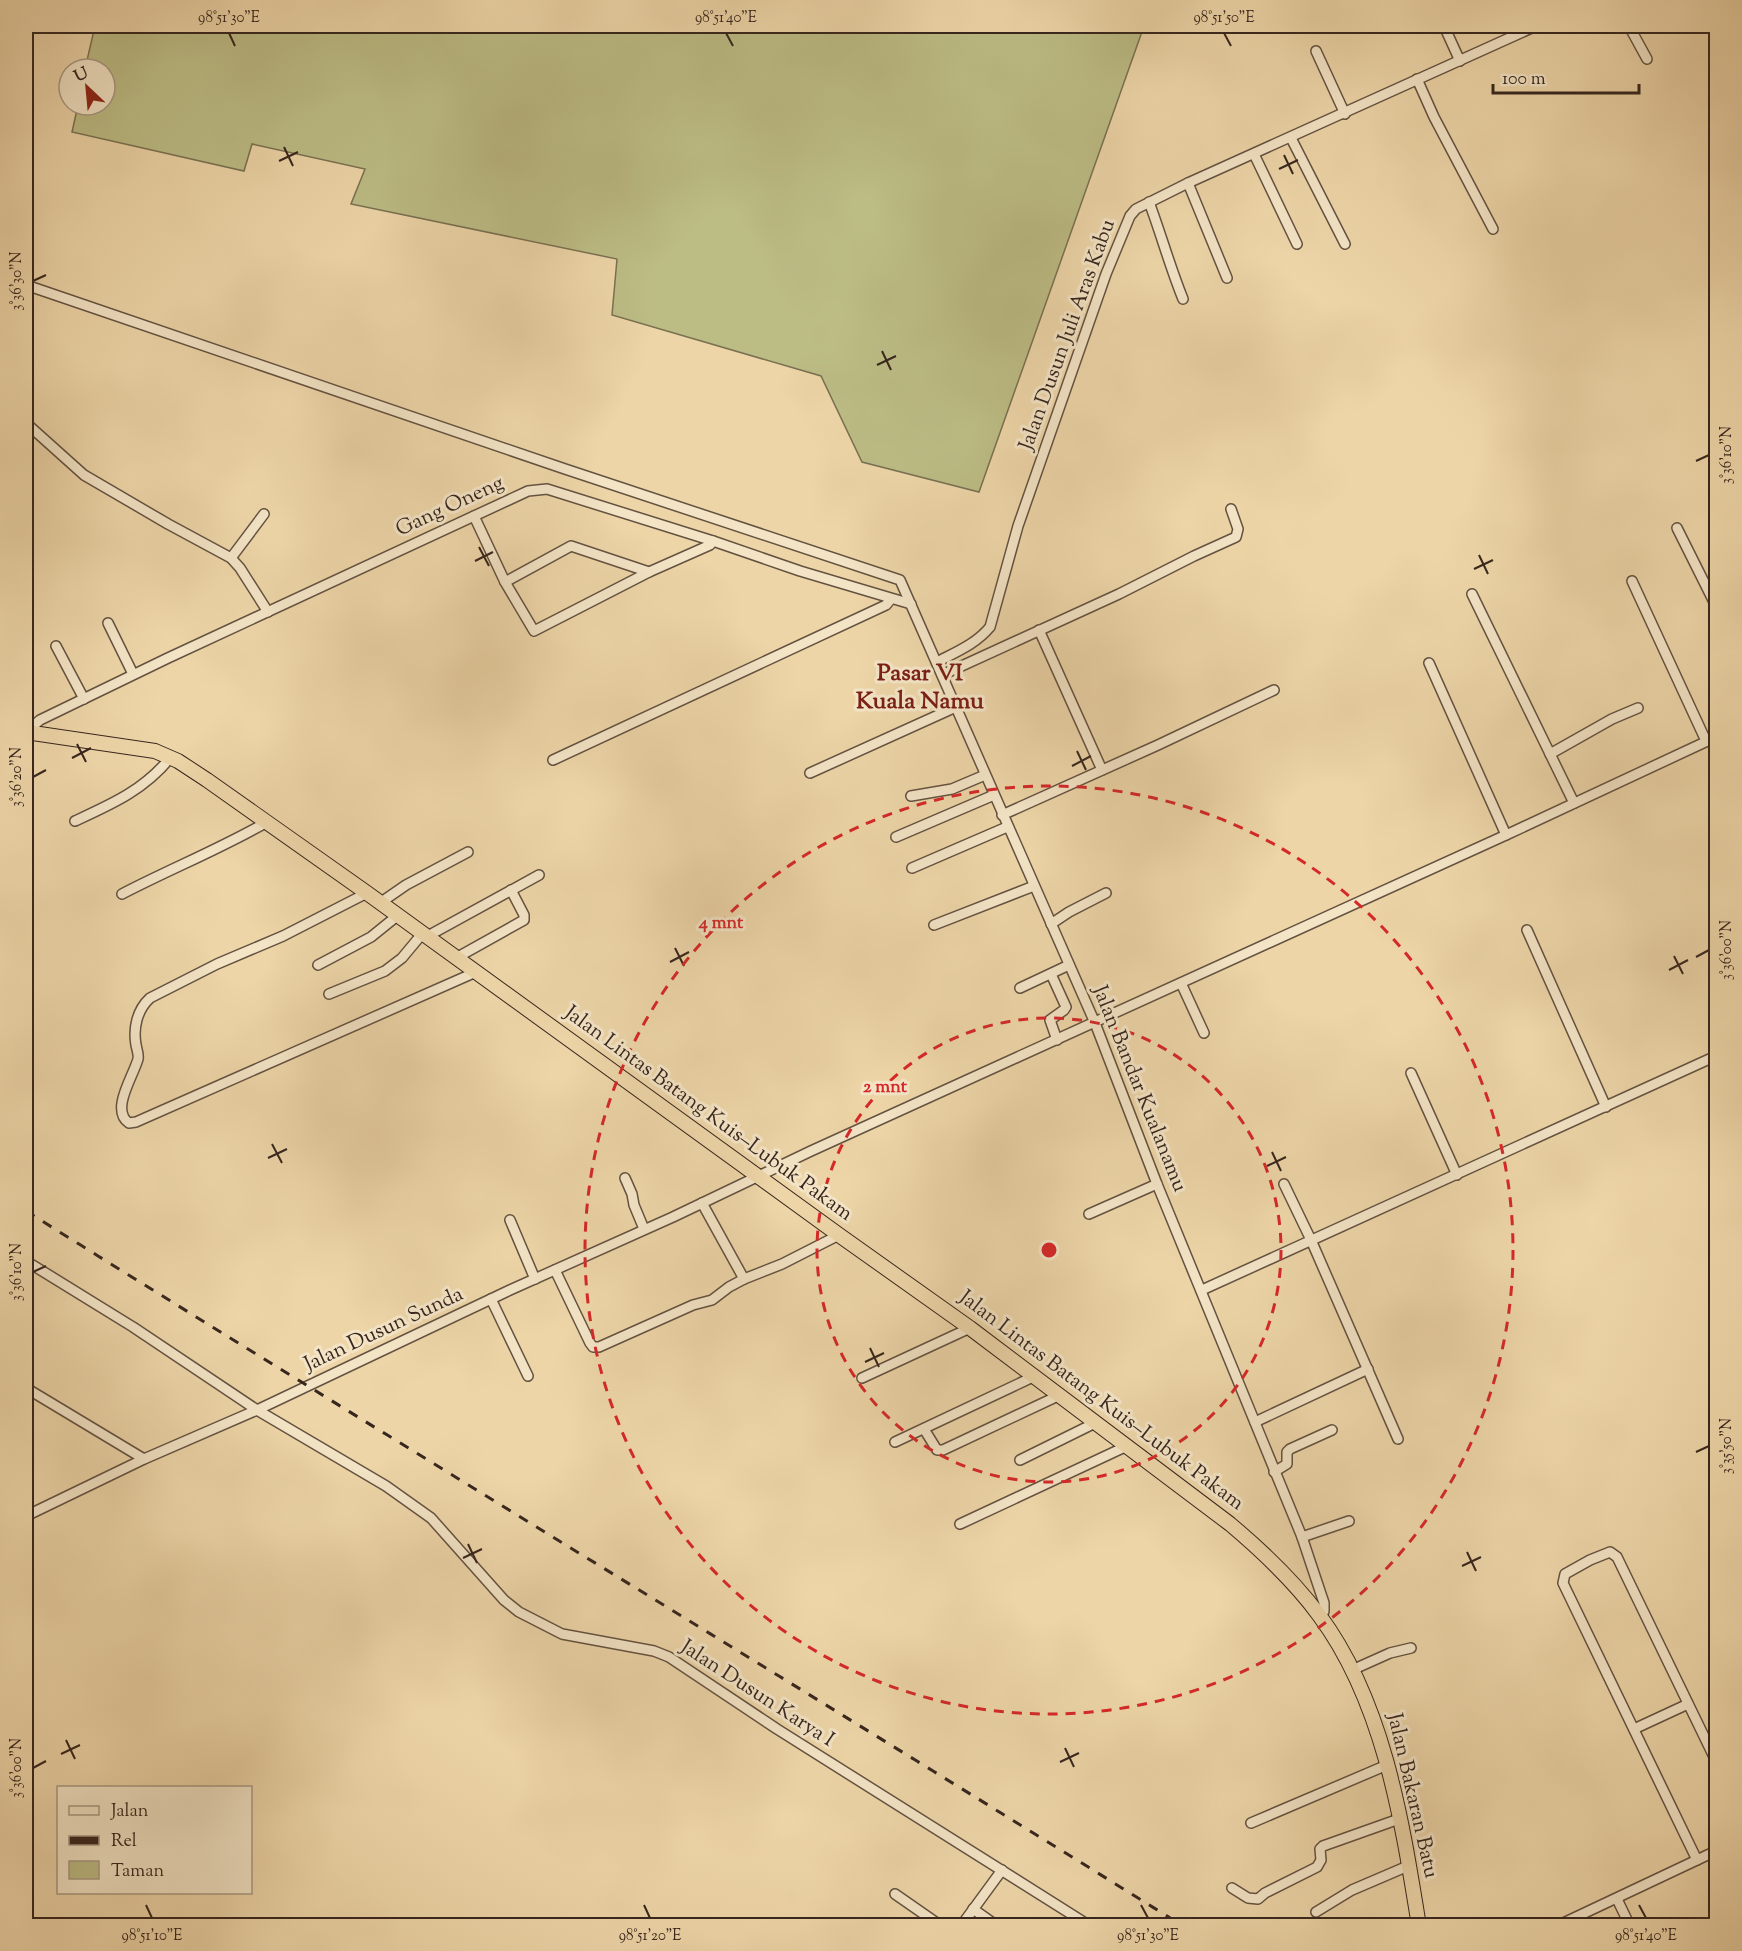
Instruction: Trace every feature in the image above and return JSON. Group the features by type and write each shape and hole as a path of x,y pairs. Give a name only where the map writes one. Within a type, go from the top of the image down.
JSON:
{"highway":[{"name":"Jalan Lintas Batang Kuis–Lubuk Pakam","path":"27,732 155,751 207,780 367,892 397,916 1035,1376 1188,1491 1258,1548 1321,1617"},
{"name":"Jalan Bakaran Batu","path":"1321,1617 1352,1670 1376,1726 1399,1819 1419,1926"}],"street":[{"path":"1444,26 1460,61"},
{"name":"Jalan Dusun Juli Aras Kabu","path":"937,662 967,646 982,636 990,627 1018,526 1106,274 1130,216 1136,209 1188,183 1536,26"},
{"path":"1629,26 1647,59"},
{"path":"1316,51 1345,114"},
{"path":"1417,79 1434,117 1493,229"},
{"path":"1291,138 1345,244"},
{"path":"1254,154 1297,244"},
{"path":"1188,183 1227,278"},
{"path":"1149,202 1170,268 1183,298"},
{"name":"Jalan Bandar Kualanamu","path":"26,285 565,469 900,580 1095,1023 1157,1184 1302,1537 1324,1604 1321,1617"},
{"path":"26,423 84,475 231,558 268,612"},
{"name":"Gang Oneng","path":"27,732 39,720 133,674 528,490 547,489 800,571 911,604"},
{"path":"942,675 1119,594 1236,537 1238,529 1232,509"},
{"path":"231,558 264,514"},
{"path":"474,516 505,582 534,631 649,572 710,545 713,541"},
{"path":"1677,528 1716,606"},
{"path":"505,582 572,546 649,572"},
{"path":"1632,581 1706,741"},
{"path":"1472,594 1574,803"},
{"path":"553,760 839,628 886,605 891,599"},
{"path":"108,623 133,674"},
{"path":"1039,630 1102,770"},
{"path":"56,646 84,699"},
{"path":"967,646 973,660"},
{"path":"1429,663 1506,835"},
{"path":"1002,815 1274,690"},
{"path":"810,773 956,707"},
{"path":"1550,754 1612,719 1638,708"},
{"name":"Jalan Dusun Sunda","path":"26,1516 491,1299 1716,737"},
{"path":"75,821 119,801 159,772 171,758"},
{"path":"911,796 952,789 985,775"},
{"path":"896,837 994,795"},
{"path":"122,894 177,866 229,844 267,822"},
{"path":"912,868 1008,827"},
{"path":"380,903 406,885 468,852"},
{"path":"328,994 385,971 402,958 424,935 539,875"},
{"path":"934,925 1034,886"},
{"path":"456,958 524,920 524,915 511,890"},
{"path":"367,892 283,936 217,964 150,998 142,1006 137,1018 135,1040 138,1058 121,1106 121,1115 124,1120 129,1123 136,1122 476,972"},
{"path":"1051,924 1106,893"},
{"path":"318,965 371,937 397,916"},
{"path":"1527,930 1606,1107"},
{"path":"1020,988 1069,965"},
{"path":"1051,974 1066,1007 1050,1020 1057,1040"},
{"path":"1181,983 1204,1033"},
{"path":"1060,994 1078,986"},
{"path":"1202,1290 1716,1056"},
{"path":"1411,1073 1457,1175"},
{"path":"625,1178 632,1194 633,1205 644,1229"},
{"path":"1089,1214 1157,1184"},
{"path":"1284,1184 1398,1439"},
{"path":"702,1203 744,1279"},
{"path":"510,1220 535,1279"},
{"path":"555,1270 590,1343 595,1347 693,1305 712,1300 744,1279 782,1264 839,1235"},
{"name":"Jalan Dusun Karya I","path":"26,1261 133,1327 257,1410 386,1486 431,1518 504,1600 519,1612 562,1634 654,1651 669,1657 777,1729 1002,1870 1077,1922 1090,1926"},
{"path":"491,1299 528,1376"},
{"path":"862,1378 970,1328"},
{"path":"1255,1422 1368,1369"},
{"path":"895,1442 1035,1376"},
{"path":"26,1388 144,1459"},
{"path":"924,1429 933,1447 943,1450 1060,1395"},
{"path":"1020,1460 1095,1423"},
{"path":"1274,1472 1287,1464 1287,1452 1290,1449 1332,1430"},
{"path":"960,1524 1127,1446"},
{"path":"1302,1537 1349,1521"},
{"path":"1697,1860 1563,1583 1565,1574 1610,1552 1617,1557 1716,1761"},
{"path":"1352,1670 1390,1653 1411,1648"},
{"path":"1634,1729 1688,1704"},
{"path":"1251,1823 1387,1765"},
{"path":"1232,1888 1248,1898 1258,1899 1265,1893 1317,1868 1321,1860 1320,1849 1323,1846 1399,1819"},
{"path":"1557,1926 1716,1851"},
{"path":"1316,1912 1352,1890 1408,1866"},
{"path":"961,1926 1002,1870"},
{"path":"895,1894 941,1926"},
{"path":"1617,1899 1630,1926"},
{"path":"973,1909 997,1926"}],"green space":[{"path":"95,26 1144,26 979,492 862,462 821,376 612,315 617,259 351,204 365,169 252,144 244,171 72,132 75,117 117,117 117,57 88,57"}],"railway":[{"path":"26,1211 1183,1926"}],"district":[{"name":"Pasar VI Kuala Namu","path":"920,688"}]}
